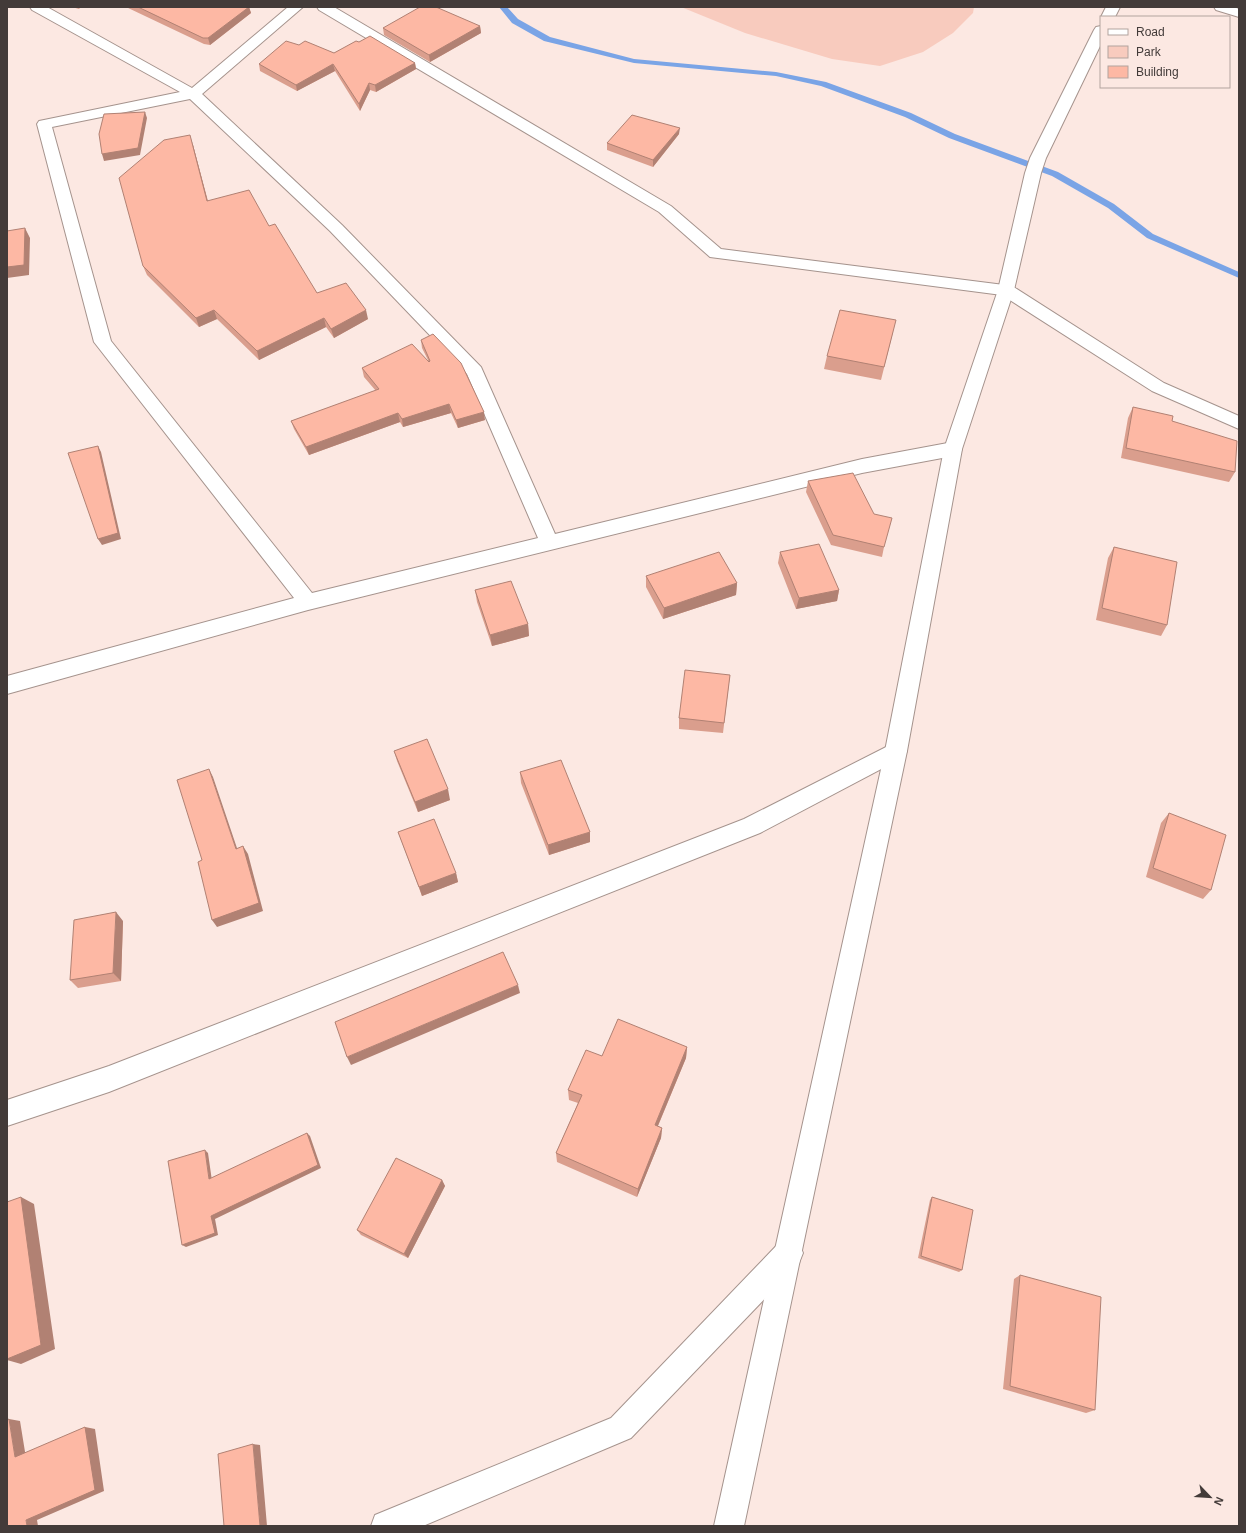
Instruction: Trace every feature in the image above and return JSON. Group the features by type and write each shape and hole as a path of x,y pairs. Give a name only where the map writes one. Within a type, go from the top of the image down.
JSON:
{"street":[{"path":"37,7 193,94 336,228 475,371 550,542"},
{"path":"296,7 193,94 44,124 103,342 308,602"},
{"path":"324,7 666,209 716,253 1006,290 1158,387 1239,423"},
{"path":"1109,16 1114,7"},
{"path":"1221,7 1239,13"},
{"path":"729,1526 789,1253 896,750 953,449 1006,290 1036,166 1100,32"},
{"path":"7,685 308,602 862,466 953,449"},
{"path":"7,1114 109,1079 752,826 896,750"},
{"path":"386,1526 621,1428 789,1253"}],"green space":[{"path":"681,7 974,7 973,13 953,33 923,52 880,66 832,59 745,33"}],"building":[{"path":"138,7 249,7 208,38 203,38"},
{"path":"420,7 436,7 480,26 429,55 383,28"},
{"path":"370,36 415,63 375,85 369,83 359,104 333,64 296,85 259,64 286,41 299,45 305,41 334,53 356,41 359,42"},
{"path":"145,112 138,148 102,154 99,134 104,114"},
{"path":"632,115 680,128 653,160 607,143"},
{"path":"190,135 207,201 249,190 269,226 275,224 317,293 346,283 366,310 331,329 324,318 257,351 214,310 196,318 143,266 119,178 164,140"},
{"path":"25,228 24,265 7,267 7,231"},
{"path":"840,310 896,320 884,367 827,356"},
{"path":"433,334 461,363 484,412 456,420 449,404 402,419 398,413 306,447 291,421 379,389 362,368 412,344 429,362 430,361 421,340"},
{"path":"1133,407 1173,416 1172,421 1237,441 1235,472 1126,448"},
{"path":"98,446 118,533 98,539 68,453"},
{"path":"853,473 874,514 892,518 884,547 833,535 808,481"},
{"path":"819,544 839,590 799,598 780,552"},
{"path":"1114,547 1177,562 1167,625 1102,608"},
{"path":"719,552 737,583 664,608 646,576"},
{"path":"511,581 528,624 490,635 475,590"},
{"path":"685,670 730,675 724,723 679,718"},
{"path":"427,739 448,789 415,802 394,751"},
{"path":"561,760 590,832 548,845 520,772"},
{"path":"209,769 236,849 243,846 259,903 212,920 198,862 202,860 177,780"},
{"path":"1169,813 1226,835 1211,890 1153,868"},
{"path":"434,819 456,873 419,887 398,832"},
{"path":"116,912 113,973 70,980 74,920"},
{"path":"503,952 518,985 347,1057 335,1022"},
{"path":"618,1019 687,1047 655,1125 662,1128 638,1189 556,1153 582,1095 568,1090 586,1050 602,1056"},
{"path":"307,1133 318,1165 211,1216 215,1233 182,1245 168,1161 205,1150 209,1179"},
{"path":"396,1158 442,1180 404,1254 357,1230"},
{"path":"21,1197 41,1345 7,1359 7,1202"},
{"path":"932,1197 973,1210 962,1270 921,1256"},
{"path":"1020,1275 1101,1297 1095,1410 1010,1386"},
{"path":"9,1419 15,1457 85,1427 95,1490 26,1520 27,1526 7,1526 7,1420"},
{"path":"253,1444 260,1526 224,1526 218,1454"}],"waterway":[{"path":"503,7 515,21 547,39 634,61 776,74 823,84 908,115 952,136 1055,174 1111,206 1150,236 1239,275"}]}
